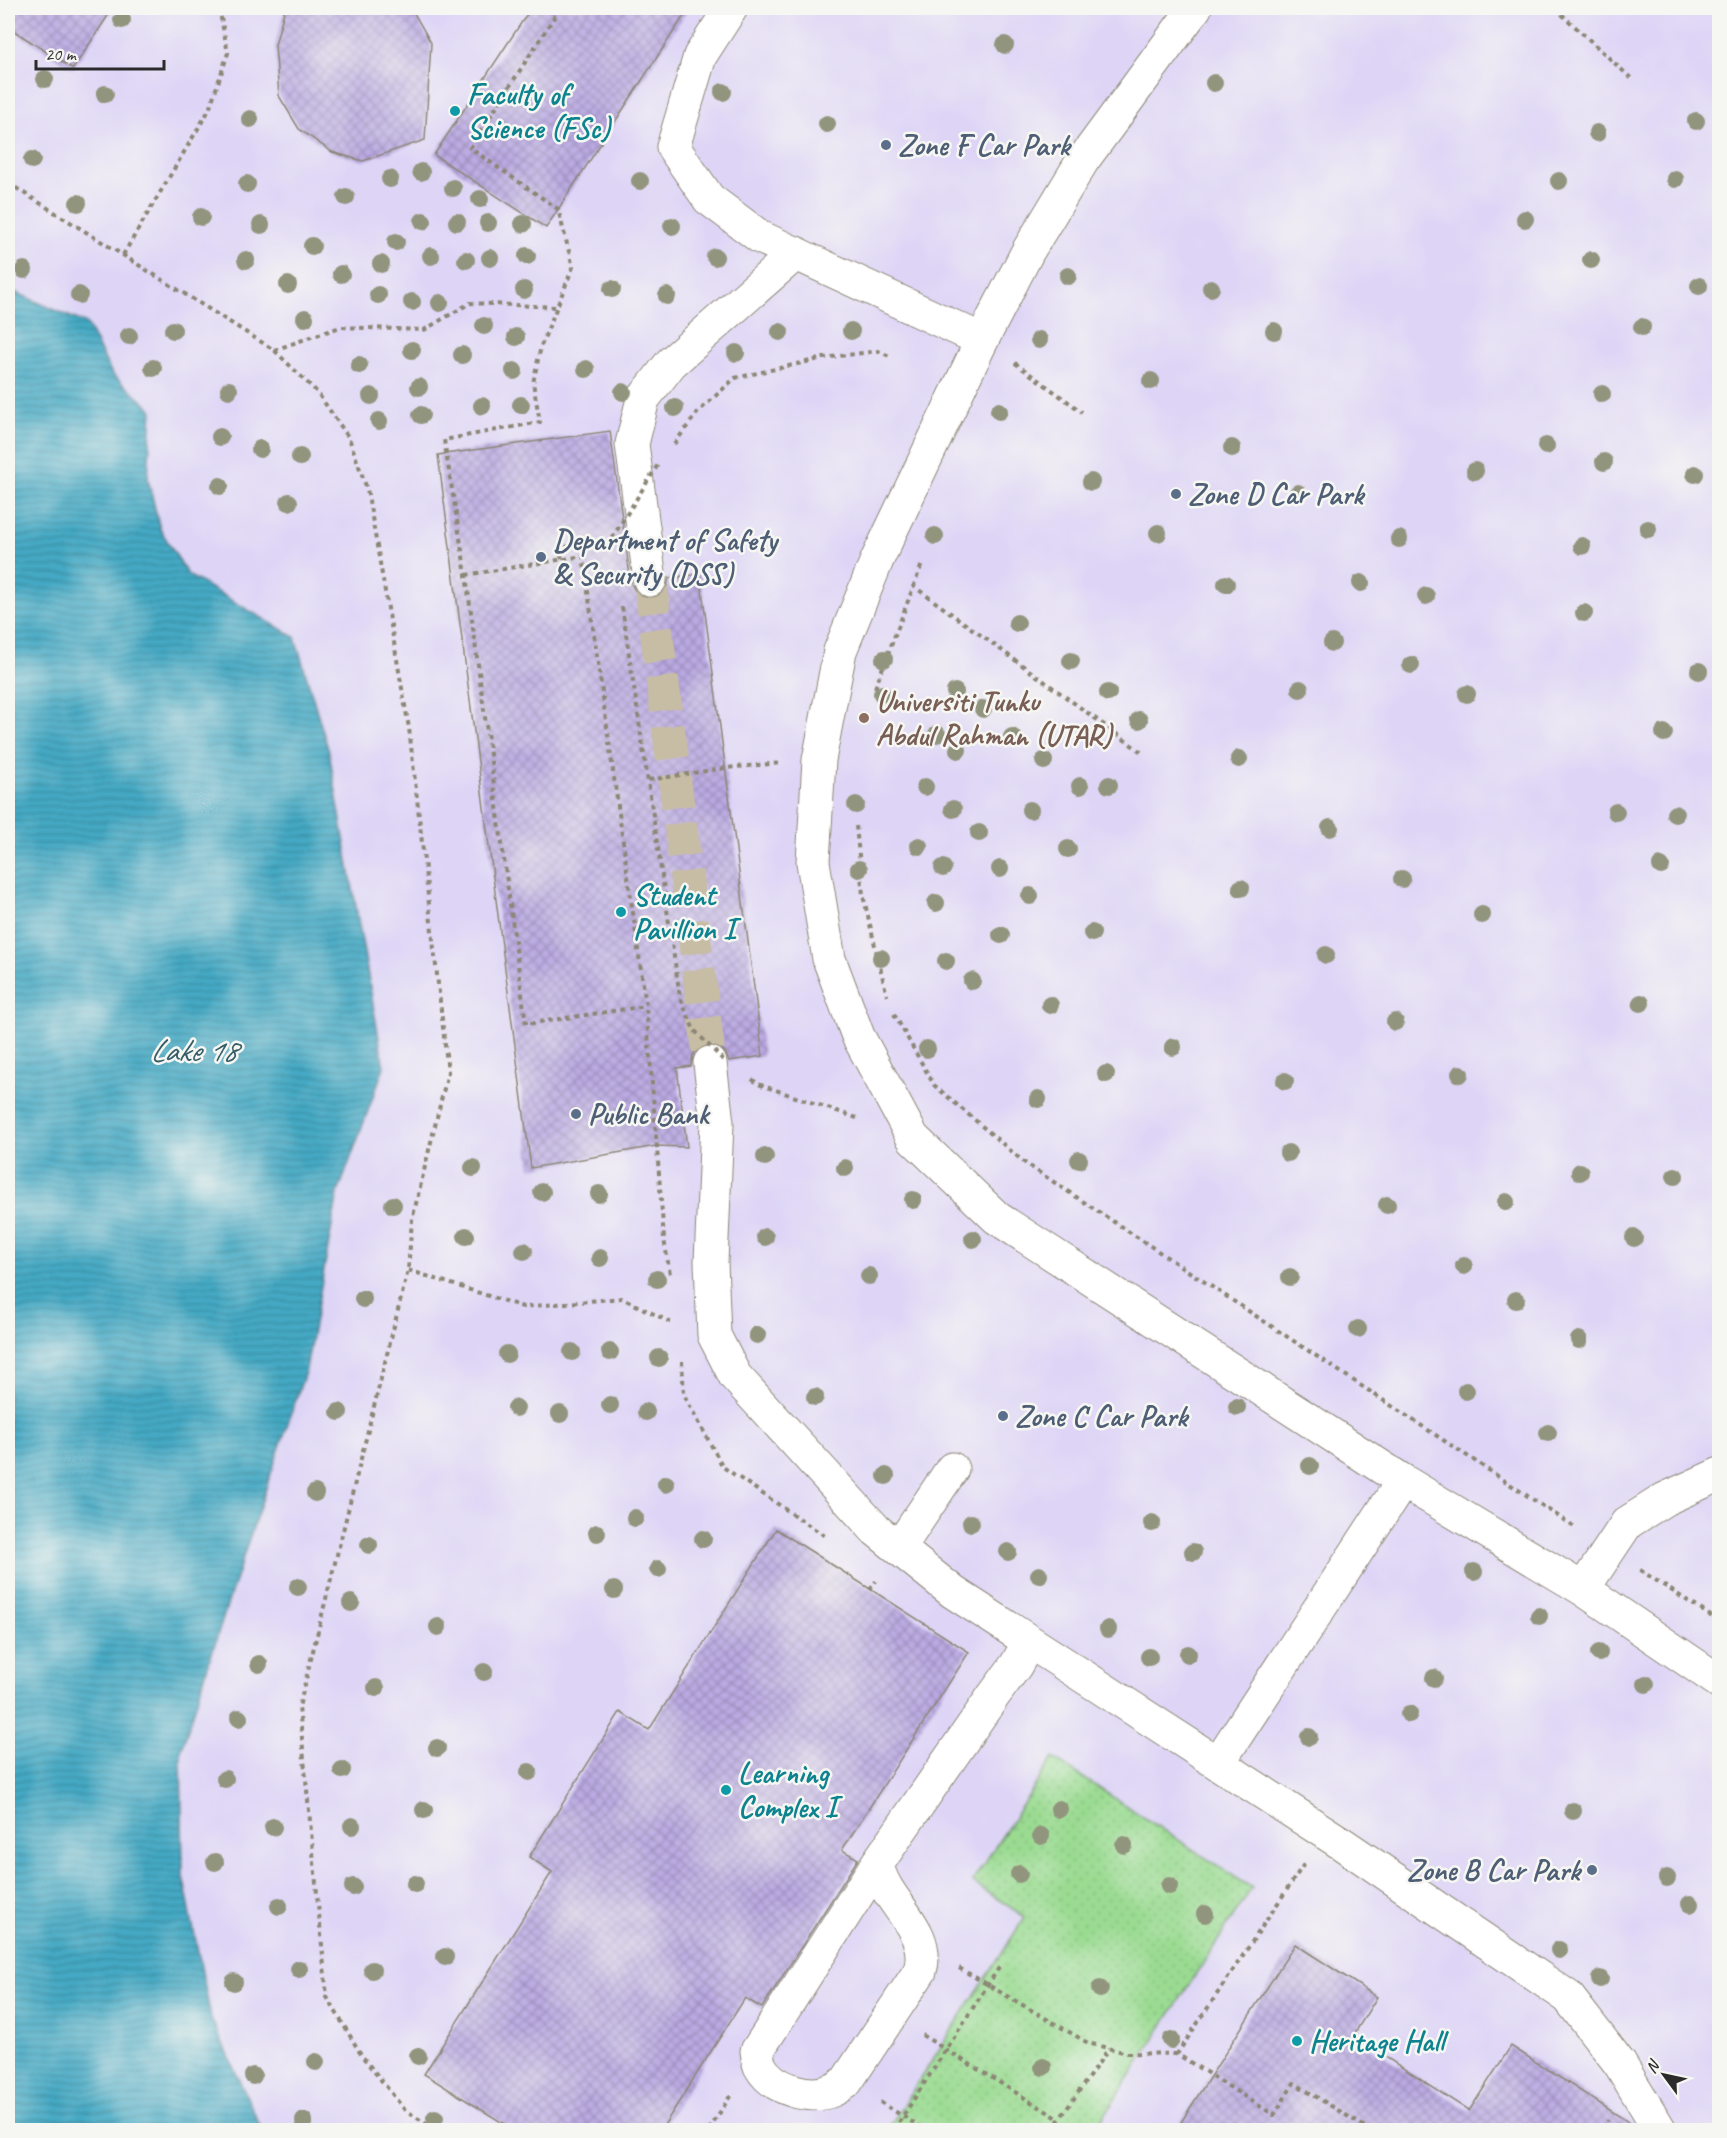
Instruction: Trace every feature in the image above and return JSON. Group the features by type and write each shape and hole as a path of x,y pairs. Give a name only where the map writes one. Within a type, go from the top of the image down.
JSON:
{"street":[{"path":"731,8 700,56 673,147 709,199 760,237 982,339"},
{"path":"1195,8 1083,160 1028,251 982,339 877,560 840,651 819,760 813,862 829,959 858,1036 913,1138 997,1218 1403,1480 1583,1589 1719,1682"},
{"path":"650,580 632,444 643,399 671,363 796,254"},
{"path":"722,1064 711,1262 714,1335 735,1376 876,1530 953,1592 1341,1842 1568,1997 1620,2064 1660,2130"},
{"path":"899,1548 952,1469"},
{"path":"1583,1589 1628,1523 1665,1499 1719,1474"},
{"path":"1218,1763 1403,1480"},
{"path":"877,1864 884,1885 908,1919 921,1944 924,1956 920,1971 846,2082 833,2090 805,2093 780,2084 768,2076 760,2065 757,2051 877,1864 1016,1665 1029,1642"}],"path":[{"path":"123,255 209,110 228,53 219,8"},
{"path":"560,8 470,148 558,209 573,267 541,346 533,383 540,422 444,440 466,574 526,1024 646,1006"},
{"path":"1555,8 1635,81"},
{"path":"8,183 274,350 317,392 349,438 367,489 409,728 448,1072 412,1220 408,1270 299,1707 327,1997 362,2056 404,2109 435,2130"},
{"path":"274,350 340,327 424,330 470,303 557,307"},
{"path":"672,446 698,411 735,378 834,357 878,351 892,357"},
{"path":"562,559 560,548 612,538 665,455"},
{"path":"466,574 583,556 646,1006 656,1146"},
{"path":"877,560 1144,754"},
{"path":"622,601 680,996 695,1030 722,1064"},
{"path":"649,780 725,768"},
{"path":"855,815 863,895 890,1006 934,1085 1025,1163 1719,1622"},
{"path":"750,1078 758,1084 866,1122"},
{"path":"408,1270 523,1307 622,1298 679,1327"},
{"path":"921,1944 987,1986 1088,2043 1127,2053 1177,2055"},
{"path":"894,2130 1000,1966"},
{"path":"1052,2130 1109,2048"},
{"path":"946,2049 1059,2120"},
{"path":"1212,2074 1275,2115 1294,2083 1370,2130"},
{"path":"903,2116 925,2130"}],"shaded area":[{"name":"Universiti Tunku Abdul Rahman (UTAR)","path":"8,8 1719,8 1719,2130 8,2130"}],"green space":[{"path":"1053,1758 1252,1888 1095,2130 887,2130 1025,1917 972,1882"}],"water":[{"name":"Lake 18","path":"8,289 87,324 112,374 152,409 148,479 160,529 188,575 295,637 329,752 384,1067 338,1193 306,1369 181,1751 183,1875 211,2018 262,2130 8,2130"}],"building":[{"path":"8,8 113,8 73,69 8,27"},
{"path":"285,8 411,8 431,43 425,140 363,161 332,152 299,129 279,96 275,45"},
{"path":"531,8 689,8 546,228 434,155"},
{"name":"Student Pavillion I","path":"610,431 631,583 635,591 643,597 653,598 662,594 667,588 669,578 700,574 763,1056 729,1061 725,1052 718,1046 707,1045 698,1048 693,1055 691,1066 677,1068 687,1147 656,1146 531,1168 438,455"},
{"name":"Learning Complex I","path":"776,1529 969,1652 842,1850 858,1859 762,2008 745,1998 661,2130 514,2130 424,2074 552,1872 529,1857 620,1712 649,1730"},
{"name":"Heritage Hall","path":"1295,1944 1377,1997 1353,2036 1469,2111 1511,2046 1638,2130 1176,2130"}],"tunnel":[{"path":"650,580 710,1063"}],"place":[{"name":"Faculty of Science (FSc)","path":"455,111"},
{"name":"Zone F Car Park","path":"886,145"},
{"name":"Zone D Car Park","path":"1176,494"},
{"name":"Department of Safety & Security (DSS)","path":"541,557"},
{"name":"Universiti Tunku Abdul Rahman (UTAR)","path":"864,718"},
{"name":"Student Pavillion I","path":"621,912"},
{"name":"Public Bank","path":"576,1114"},
{"name":"Zone C Car Park","path":"1003,1416"},
{"name":"Learning Complex I","path":"726,1790"},
{"name":"Zone B Car Park","path":"1592,1870"},
{"name":"Heritage Hall","path":"1297,2041"}]}
